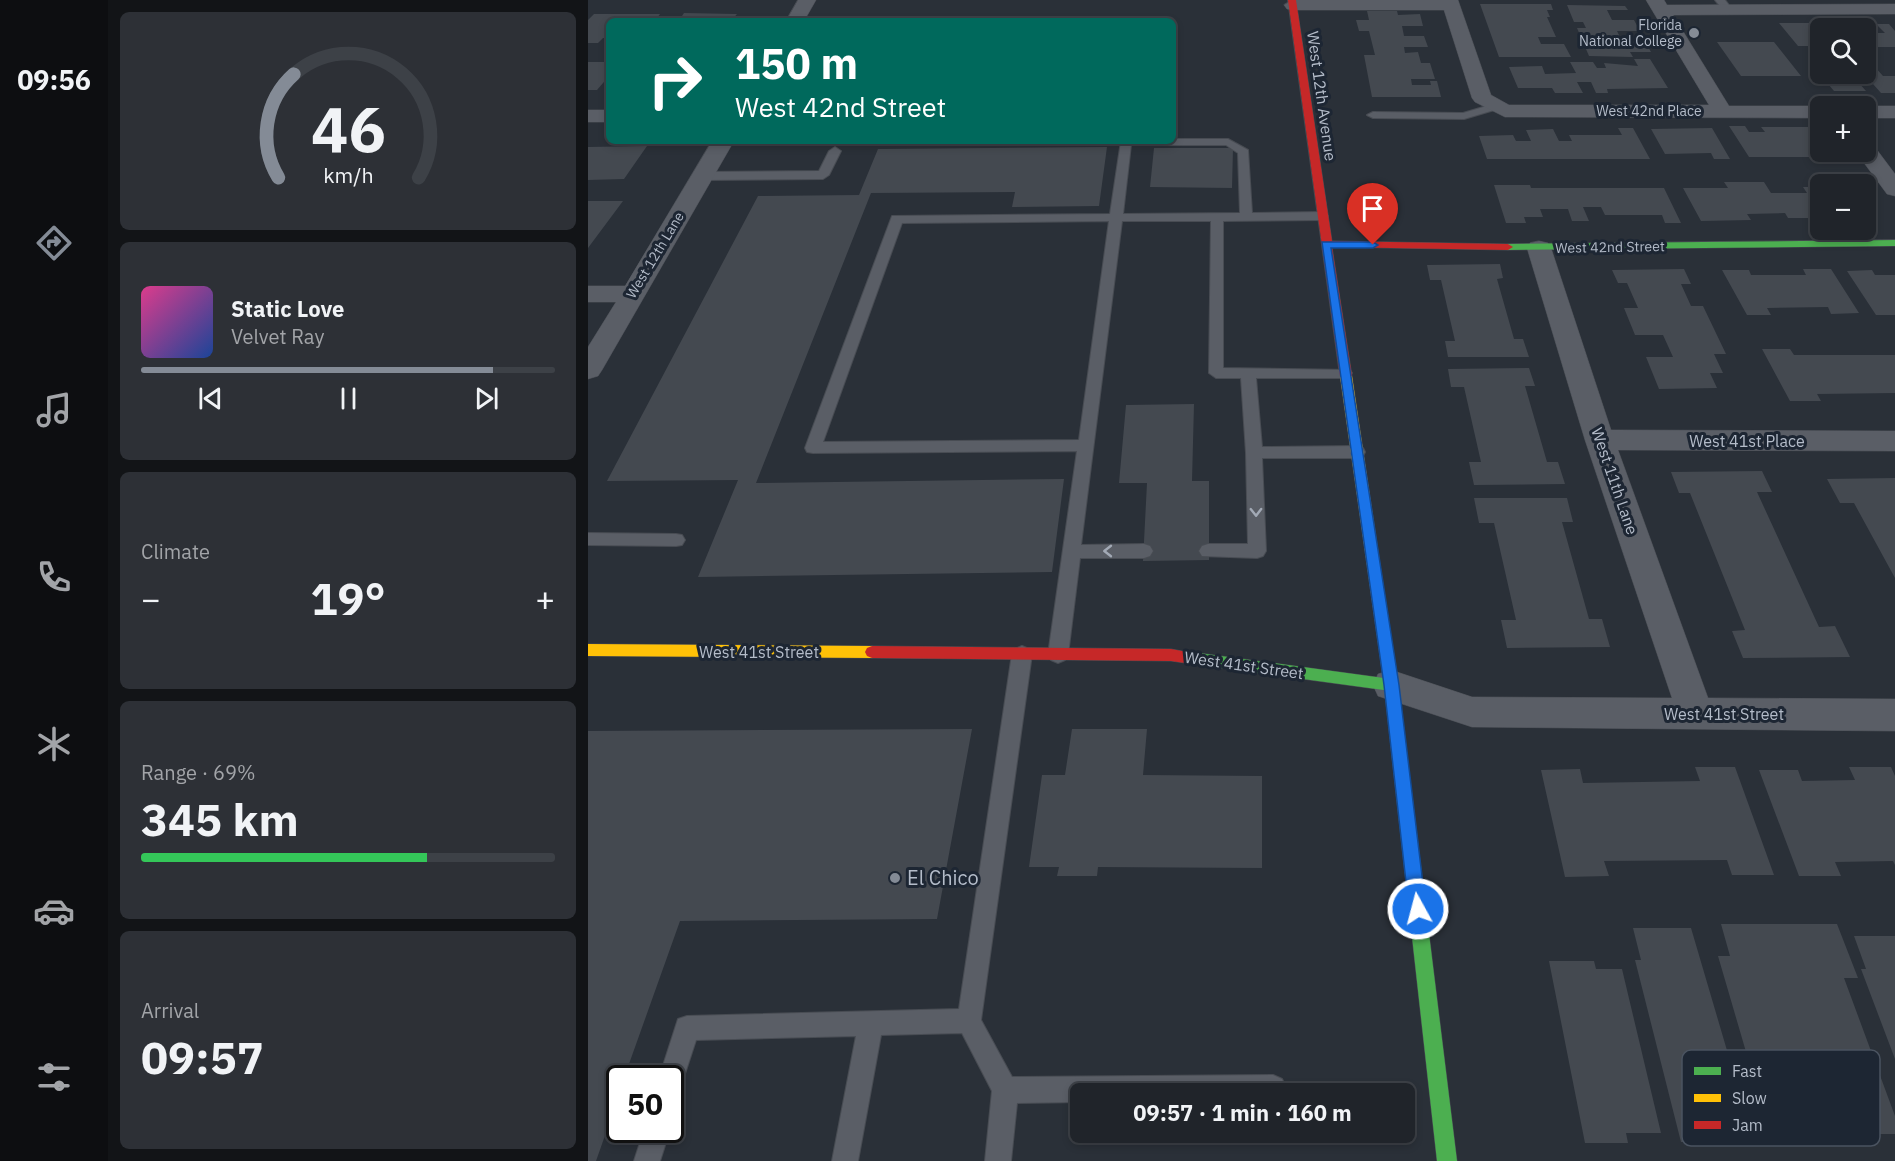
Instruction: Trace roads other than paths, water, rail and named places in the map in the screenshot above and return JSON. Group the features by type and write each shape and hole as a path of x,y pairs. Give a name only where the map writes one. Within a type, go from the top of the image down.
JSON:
{"main road":[{"name":"West 12th Avenue","path":"1292,3 1391,685 1447,1161"},
{"name":"West 42nd Street","path":"1326,244 1539,248 1895,243"},
{"name":"West 41st Street","path":"588,650 1171,655 1391,685"}],"street":[{"path":"797,18 807,0"},
{"path":"1292,3 1450,2 1489,102"},
{"path":"1658,5 1895,9"},
{"path":"1658,5 1723,112"},
{"name":"West 42nd Place","path":"1489,102 1505,111 1810,112"},
{"path":"1876,112 1895,112"},
{"path":"588,116 606,116"},
{"name":"West 12th Lane","path":"588,370 721,144"},
{"path":"1874,162 1895,189"},
{"name":"West 11th Lane","path":"1539,248 1600,440 1695,713"},
{"path":"588,294 632,294"},
{"name":"West 41st Place","path":"1600,440 1895,441"},
{"name":"West 41st Street","path":"1391,685 1472,712 1895,715"}],"lane":[{"path":"1373,115 1464,116 1489,102"},
{"path":"1176,142 1228,142 1244,152 1246,217"},
{"path":"1058,655 1126,144"},
{"path":"703,176 823,175 835,151"},
{"path":"1086,445 813,448 897,219 1322,216"},
{"path":"1217,217 1216,373 1345,373"},
{"path":"1208,551 1257,550 1254,453 1248,373"},
{"path":"1254,453 1357,452"},
{"path":"588,539 676,540"},
{"path":"1072,552 1144,551"},
{"path":"998,1161 1005,1090 969,1021 1022,654"},
{"path":"676,1065 687,1028 969,1021"},
{"path":"845,1161 871,1023"},
{"path":"1005,1090 1070,1090"},
{"path":"647,1161 653,1143"}],"place":[{"name":"Florida National College","path":"1694,33"},
{"name":"El Chico","path":"895,878"}]}
